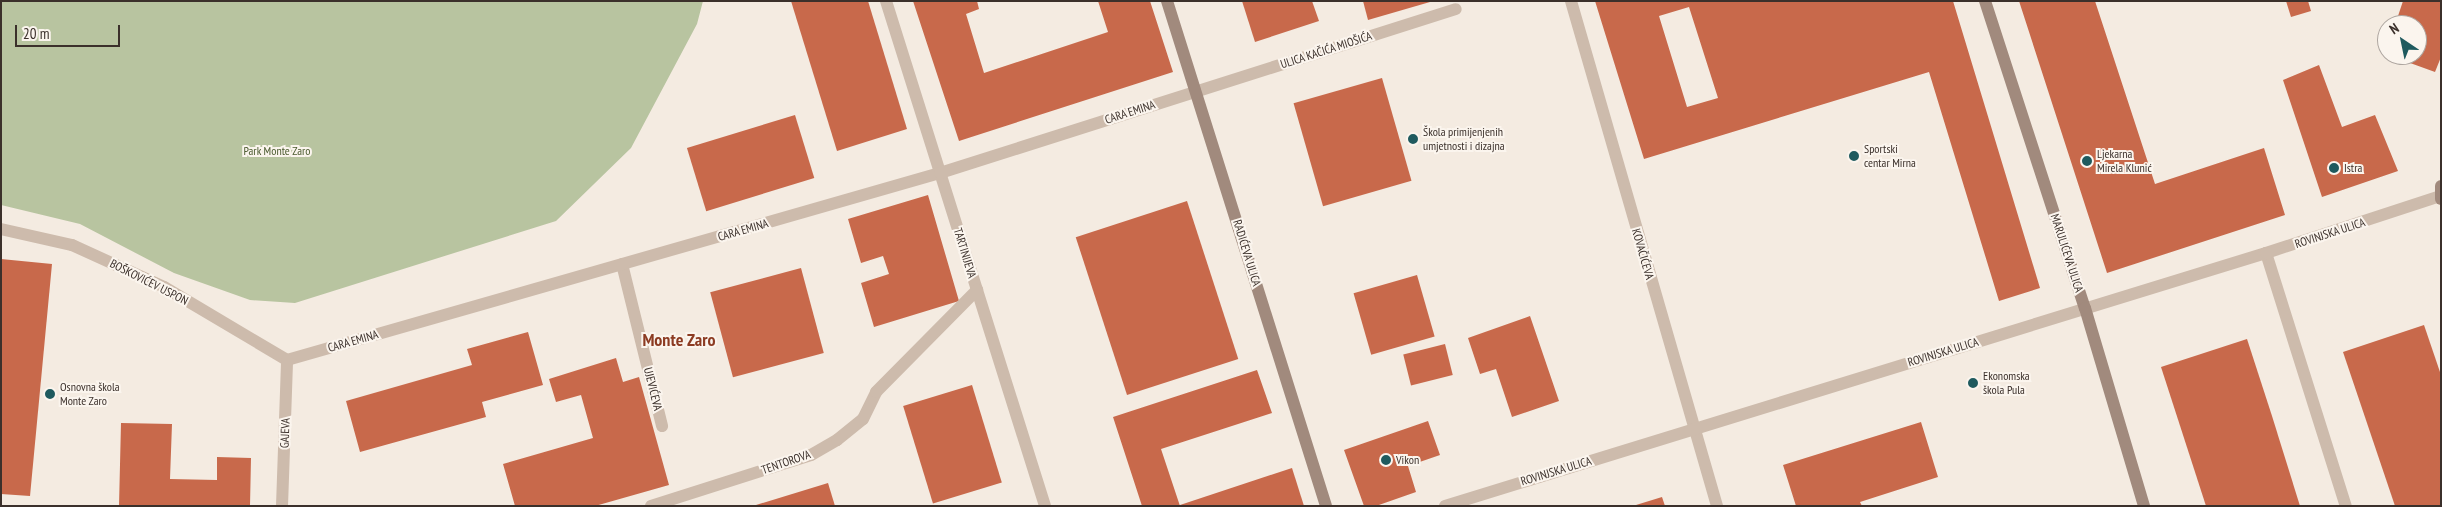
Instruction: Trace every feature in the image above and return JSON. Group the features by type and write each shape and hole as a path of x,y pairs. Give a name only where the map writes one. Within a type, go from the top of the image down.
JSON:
{"main road":[{"name":"RADIĆEVA ULICA","path":"1168,1 1326,506"},
{"name":"MARULIĆEVA ULICA","path":"1985,1 2085,308 2144,506"},
{"path":"2441,186 2441,199"}],"street":[{"name":"TARTINIJEVA","path":"886,1 1043,505"},
{"name":"KOVAČIĆEVA","path":"1571,1 1717,506"},
{"name":"ULICA KAČIĆA MIOŠIĆA","path":"1196,91 1456,9"},
{"name":"CARA EMINA","path":"287,360 940,173 1196,91"},
{"name":"ROVINJSKA ULICA","path":"1445,506 1693,428 2266,254 2440,196"},
{"name":"BOŠKOVIĆEV USPON","path":"1,229 72,245 164,287 287,360"},
{"path":"2266,254 2346,506"},
{"name":"UJEVIĆEVA","path":"622,264 662,426"},
{"name":"TENTOROVA","path":"651,506 811,455 837,440 863,419 876,392 977,290"},
{"name":"GAJEVA","path":"282,506 287,360"}],"green space":[{"name":"Park Monte Zaro","path":"1,1 703,1 697,24 631,148 556,221 295,303 250,300 174,273 80,224 1,205"}],"building":[{"path":"791,1 868,1 907,129 837,151"},
{"path":"913,1 977,1 979,9 966,14 984,73 1108,32 1098,1 1150,1 1173,72 959,141"},
{"path":"1242,1 1312,1 1319,21 1255,42"},
{"path":"1363,1 1430,1 1430,2 1368,20"},
{"path":"1595,1 1953,1 2040,288 1999,301 1929,72 1644,159","holes":["1689,7 1718,98 1687,107 1659,16"]},
{"path":"2019,1 2095,1 2155,184 2264,148 2285,215 2107,273"},
{"path":"2286,1 2308,1 2311,11 2291,17"},
{"path":"2403,1 2441,1 2441,57 2435,72 2416,65 2427,65 2427,15 2398,15"},
{"path":"2319,65 2342,127 2375,115 2398,171 2322,197 2283,80"},
{"path":"1382,78 1411,181 1323,206 1294,103"},
{"path":"795,115 814,178 706,211 687,148"},
{"path":"928,195 959,301 874,327 861,283 889,274 883,256 861,263 848,219"},
{"path":"1187,201 1238,359 1127,395 1076,237"},
{"path":"1,259 52,264 30,496 1,494"},
{"path":"801,268 824,353 733,377 710,292"},
{"path":"1417,275 1435,337 1371,355 1354,293"},
{"path":"1530,316 1559,401 1512,417 1496,369 1480,374 1468,338"},
{"path":"2424,325 2441,375 2441,506 2395,506 2343,352"},
{"path":"528,332 543,385 482,402 486,417 360,452 346,401 472,365 467,349"},
{"path":"2247,339 2300,506 2206,506 2161,367"},
{"path":"1445,344 1453,375 1411,385 1403,354"},
{"path":"616,358 623,382 639,377 669,485 595,506 515,506 503,464 593,438 581,395 556,402 549,379"},
{"path":"1257,370 1272,413 1161,449 1180,506 1142,506 1113,417"},
{"path":"972,385 1002,483 933,504 903,406"},
{"name":"Vikon","path":"1428,421 1440,455 1408,466 1416,492 1376,506 1364,506 1344,450"},
{"path":"1921,422 1938,477 1860,502 1862,506 1796,506 1783,465"},
{"path":"121,423 172,424 170,479 217,480 217,457 251,458 250,506 119,506"},
{"path":"1292,468 1304,506 1180,506 1180,505"},
{"path":"828,483 835,506 756,506 756,505"},
{"path":"1662,497 1665,506 1636,506 1636,505"}],"place":[{"name":"Škola primijenjenih umjetnosti i dizajna","path":"1413,139"},
{"name":"Sportski centar Mirna","path":"1854,156"},
{"name":"Ljekarna Mirela Klunić","path":"2087,161"},
{"name":"Istra","path":"2334,168"},
{"name":"Ekonomska škola Pula","path":"1973,383"},
{"name":"Osnovna škola Monte Zaro","path":"50,394"},
{"name":"Vikon","path":"1386,460"}],"district":[{"name":"Monte Zaro","path":"679,340"}]}
